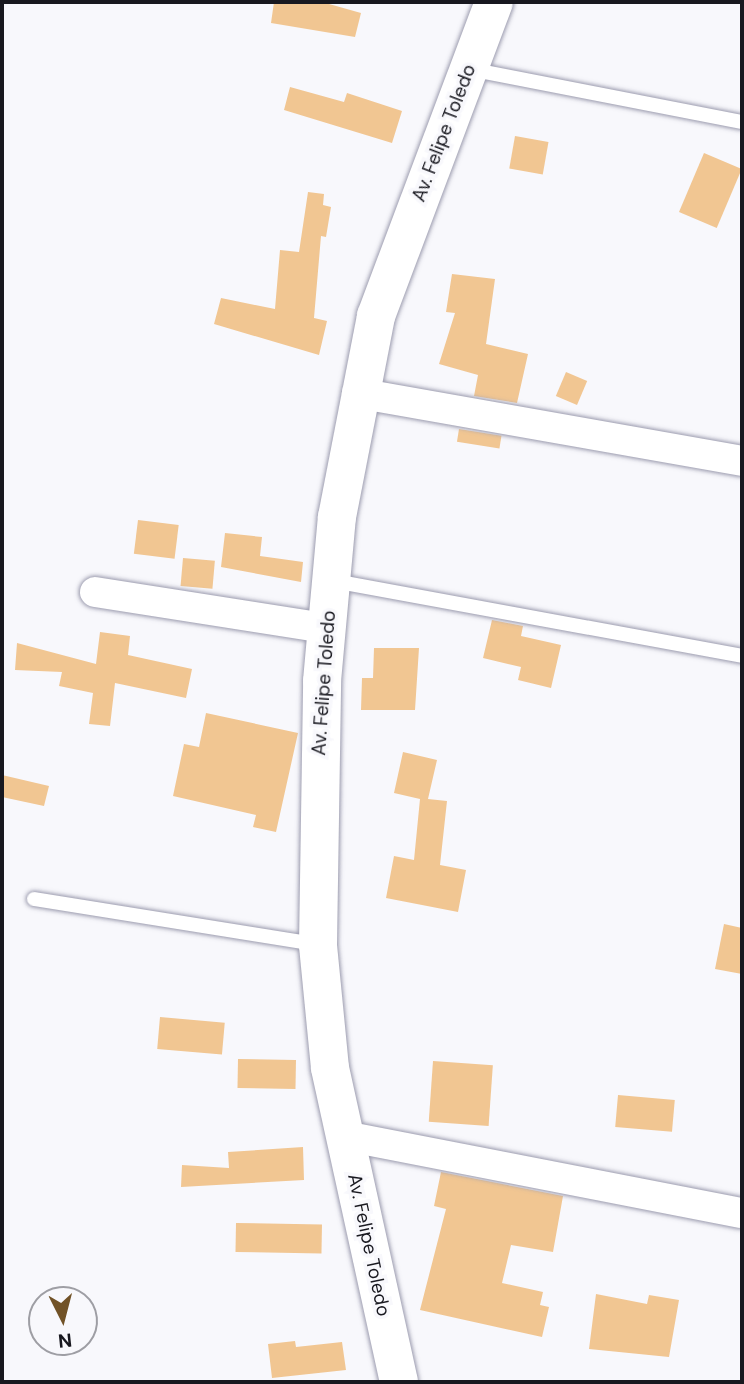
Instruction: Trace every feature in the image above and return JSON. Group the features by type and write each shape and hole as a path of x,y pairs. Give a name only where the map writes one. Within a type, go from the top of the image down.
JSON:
{"main road":[{"name":"Av. Felipe Toledo","path":"399,1382 330,1068 318,945 326,628 357,393 376,316 494,2"}],"street":[{"path":"357,393 742,461"},
{"path":"95,592 326,628"},
{"path":"345,1136 742,1213"}],"lane":[{"path":"468,69 742,122"},
{"path":"331,580 742,656"},
{"path":"34,900 318,945"}],"building":[{"path":"274,2 322,2 361,13 355,37 271,23"},
{"path":"290,87 344,102 347,93 402,111 392,143 284,110"},
{"path":"515,136 548,142 543,174 509,168"},
{"path":"704,153 742,169 717,228 679,212"},
{"path":"308,192 324,194 323,205 331,207 326,237 321,236 314,318 327,321 319,355 214,324 221,298 275,309 280,250 299,252"},
{"path":"452,274 495,279 486,344 528,354 517,403 474,396 478,375 439,364 455,313 446,312"},
{"path":"566,372 587,381 577,405 556,396"},
{"path":"459,429 501,436 499,449 457,442"},
{"path":"138,520 179,525 175,559 134,554"},
{"path":"225,533 262,537 260,556 303,562 301,582 221,567"},
{"path":"183,558 215,561 212,589 181,586"},
{"path":"492,620 523,626 521,636 561,645 551,688 518,680 521,667 483,658"},
{"path":"100,632 130,636 128,655 192,669 186,698 115,683 110,726 89,724 93,693 59,686 62,672 15,670 17,643 96,664"},
{"path":"374,648 419,648 415,710 361,710 362,678 373,678"},
{"path":"206,713 298,733 276,832 253,827 256,815 173,796 184,744 199,747"},
{"path":"403,752 437,760 428,799 447,801 440,865 466,870 458,912 386,898 394,856 414,860 420,799 394,793"},
{"path":"2,775 49,786 44,806 2,797"},
{"path":"724,924 742,928 742,974 715,969"},
{"path":"160,1017 225,1023 222,1055 157,1049"},
{"path":"238,1059 296,1060 295,1089 237,1088"},
{"path":"433,1061 493,1065 489,1126 429,1122"},
{"path":"618,1095 675,1100 672,1132 615,1127"},
{"path":"303,1147 304,1180 181,1187 182,1165 229,1168 228,1152"},
{"path":"441,1172 563,1196 553,1252 511,1245 502,1283 543,1292 540,1305 549,1307 542,1337 420,1310 446,1209 434,1206"},
{"path":"236,1223 322,1225 321,1253 235,1252"},
{"path":"596,1294 647,1304 649,1295 679,1300 669,1357 589,1349"},
{"path":"295,1341 296,1347 342,1342 346,1370 272,1378 268,1344"}]}
